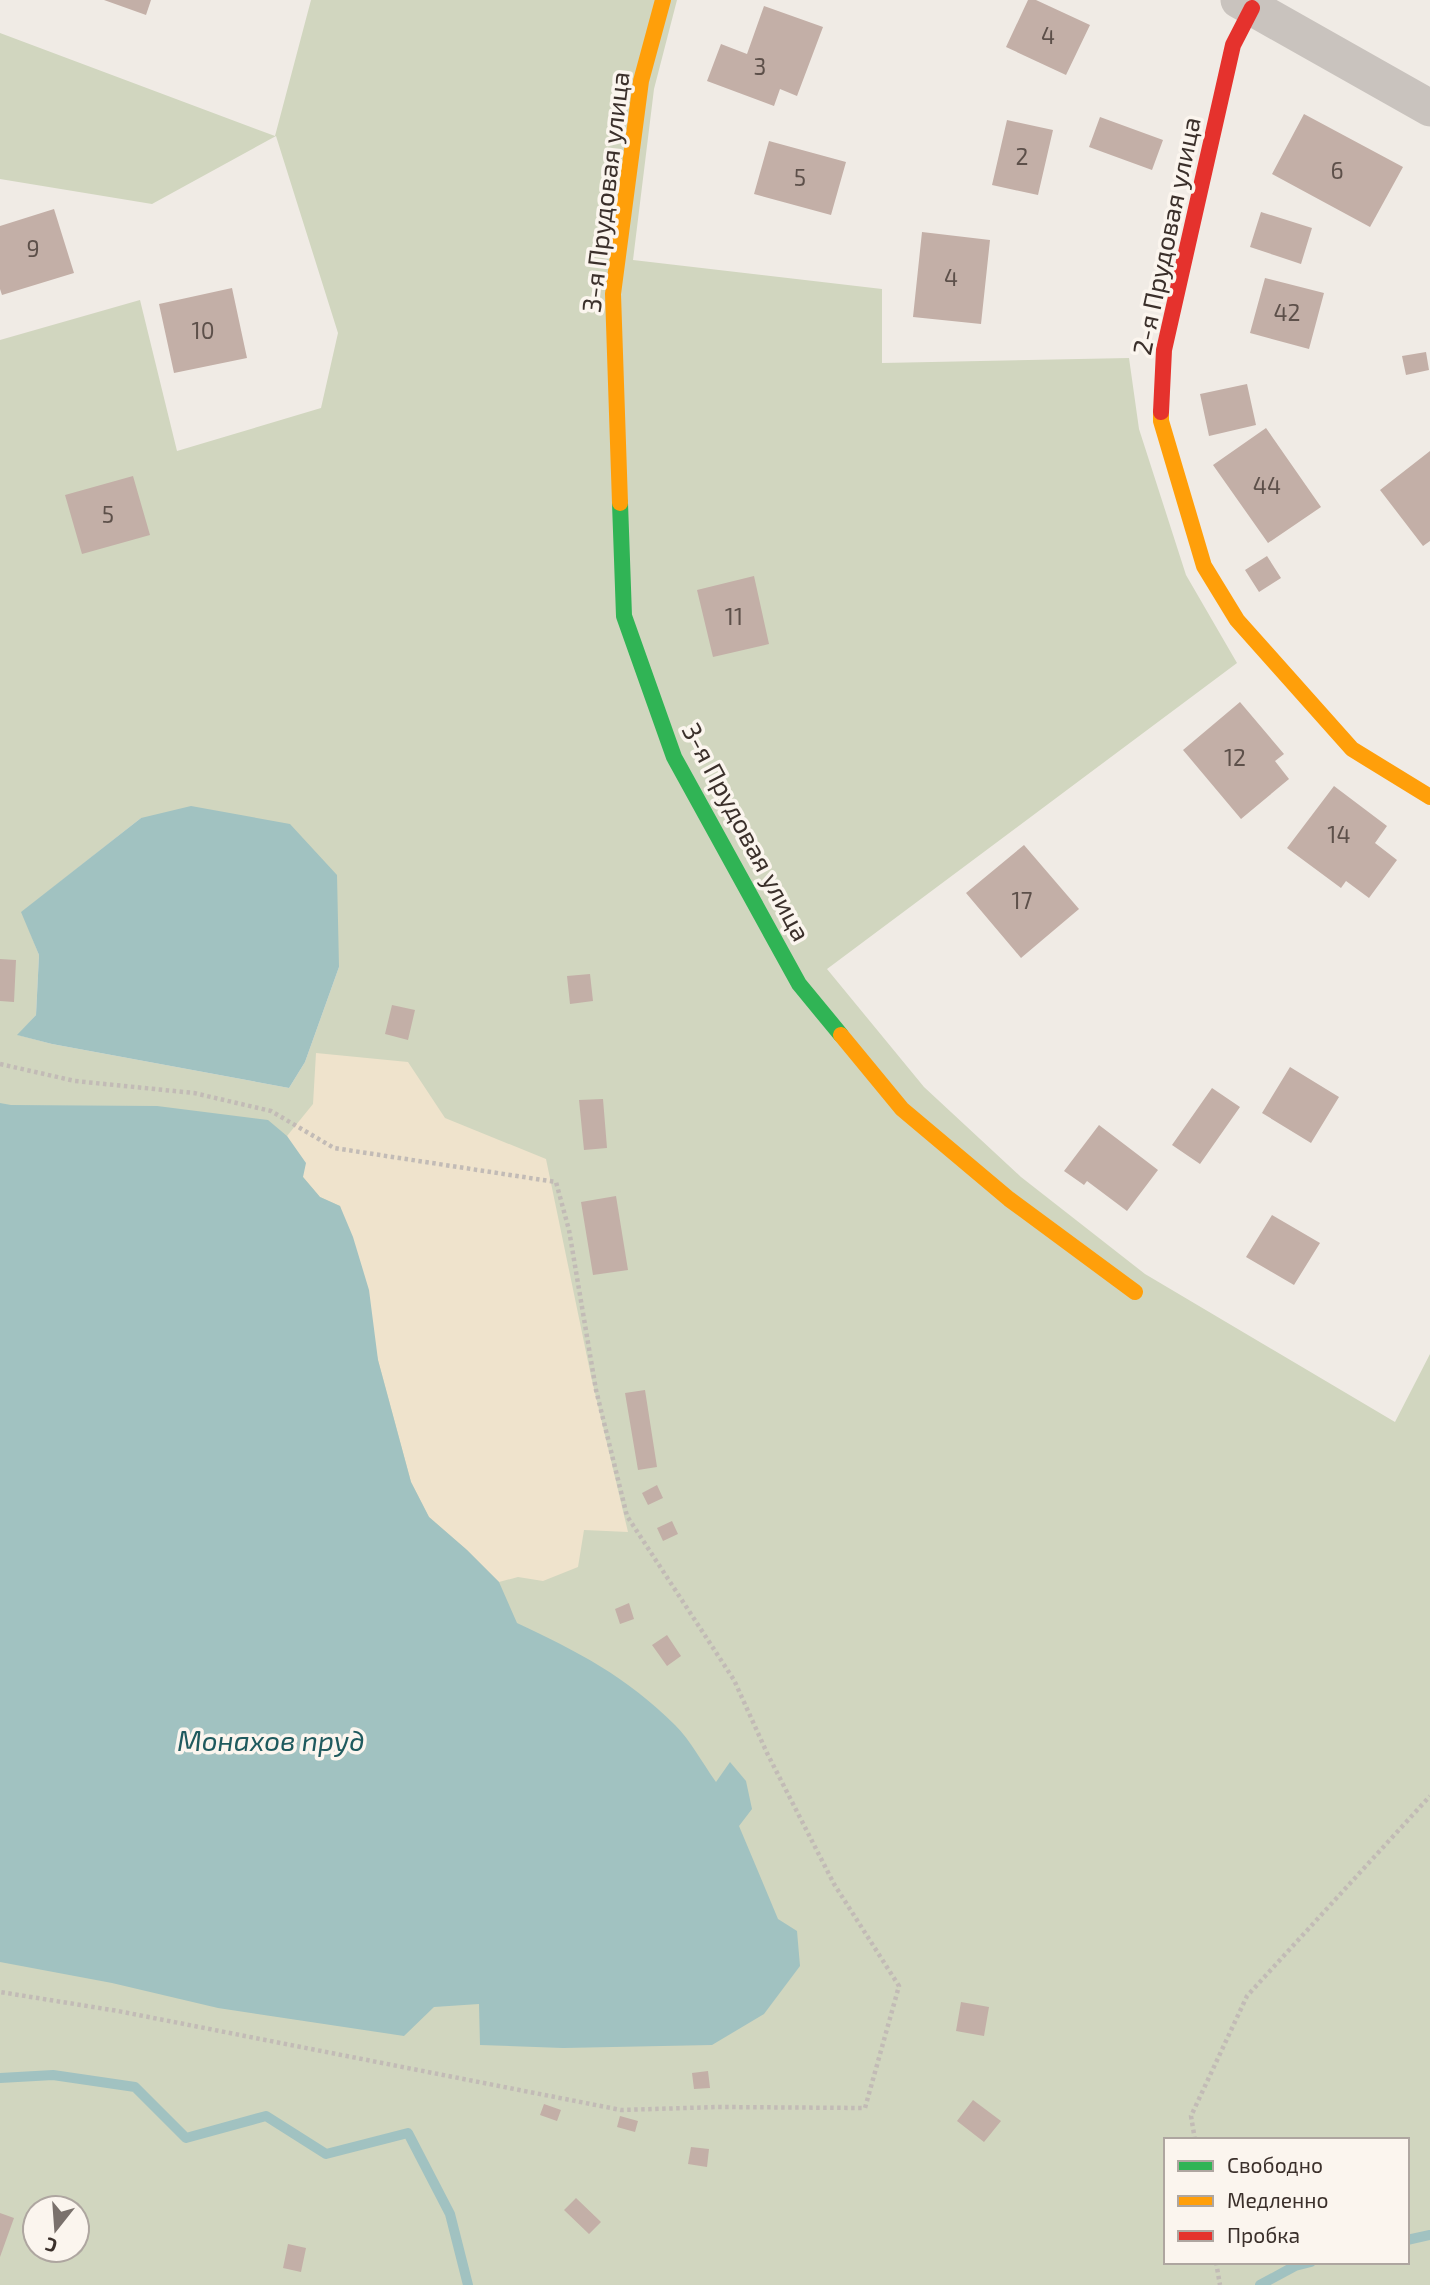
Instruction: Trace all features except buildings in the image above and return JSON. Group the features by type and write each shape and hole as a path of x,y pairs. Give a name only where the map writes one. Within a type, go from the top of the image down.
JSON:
{"street":[{"name":"3-я Прудовая улица","path":"663,0 641,81 613,294 624,616 674,757 799,985 902,1109 1009,1199 1135,1292"},
{"path":"1245,4 1430,108"},
{"name":"2-я Прудовая улица","path":"1245,4 1233,44 1164,350 1161,421 1203,566 1237,620 1352,749 1430,797"}],"path":[{"path":"0,1064 75,1081 194,1093 271,1111 334,1148 556,1182 569,1230 596,1390 627,1516 734,1680 767,1753 834,1884 899,1986 865,2108 718,2107 621,2110 118,2011 0,1992"},
{"path":"1195,2138 1191,2116 1247,1996 1430,1796"},
{"path":"1216,2264 1220,2285"}],"green space":[{"path":"311,0 677,0 654,89 633,260 882,289 882,363 1129,358 1139,429 1186,575 1237,663 827,969 924,1087 1021,1177 1145,1274 1395,1422 1430,1354 1430,2285 0,2285 0,340 140,300 177,451 321,408 338,333 276,136 152,204 0,179 0,33 275,136","holes":["141,818 339,967 305,1062 289,1088 52,1044 18,1035 36,1015 39,955 22,912"]}],"sand":[{"path":"316,1053 408,1062 445,1118 546,1159 591,1376 628,1532 584,1530 578,1567 543,1581 518,1577 499,1582 429,1517 411,1482 340,1206 320,1197 303,1177 287,1136 313,1104"}],"water":[{"path":"191,806 290,824 337,875 339,967 305,1062 289,1088 52,1044 17,1035 36,1015 39,955 21,912 141,818"},
{"name":"Монахов пруд","path":"0,1103 157,1106 268,1120 287,1136 306,1163 303,1177 320,1197 340,1206 353,1237 369,1290 378,1360 411,1482 429,1517 499,1582 517,1623 600,1666 657,1708 681,1731 716,1782 730,1762 746,1781 752,1809 739,1826 778,1919 797,1931 800,1966 764,2014 712,2045 563,2048 480,2045 479,2004 434,2007 404,2036 218,2008 112,1983 0,1962"}],"waterway":[{"path":"0,2078 53,2075 135,2087 186,2138 266,2116 326,2154 408,2133 450,2214 468,2285"},
{"path":"1409,2240 1430,2235"},
{"path":"1260,2285 1303,2264"}],"traffic: fast":[{"path":"620,503 624,616 674,757 799,984 841,1035"}],"traffic: slow":[{"path":"620,503 613,294 641,81 663,0"},
{"path":"1161,412 1161,421 1204,566 1237,620 1352,749 1430,797"},
{"path":"841,1035 902,1109 1009,1199 1135,1292"}],"traffic: jam":[{"path":"1161,412 1164,350 1233,45 1252,8"}]}
